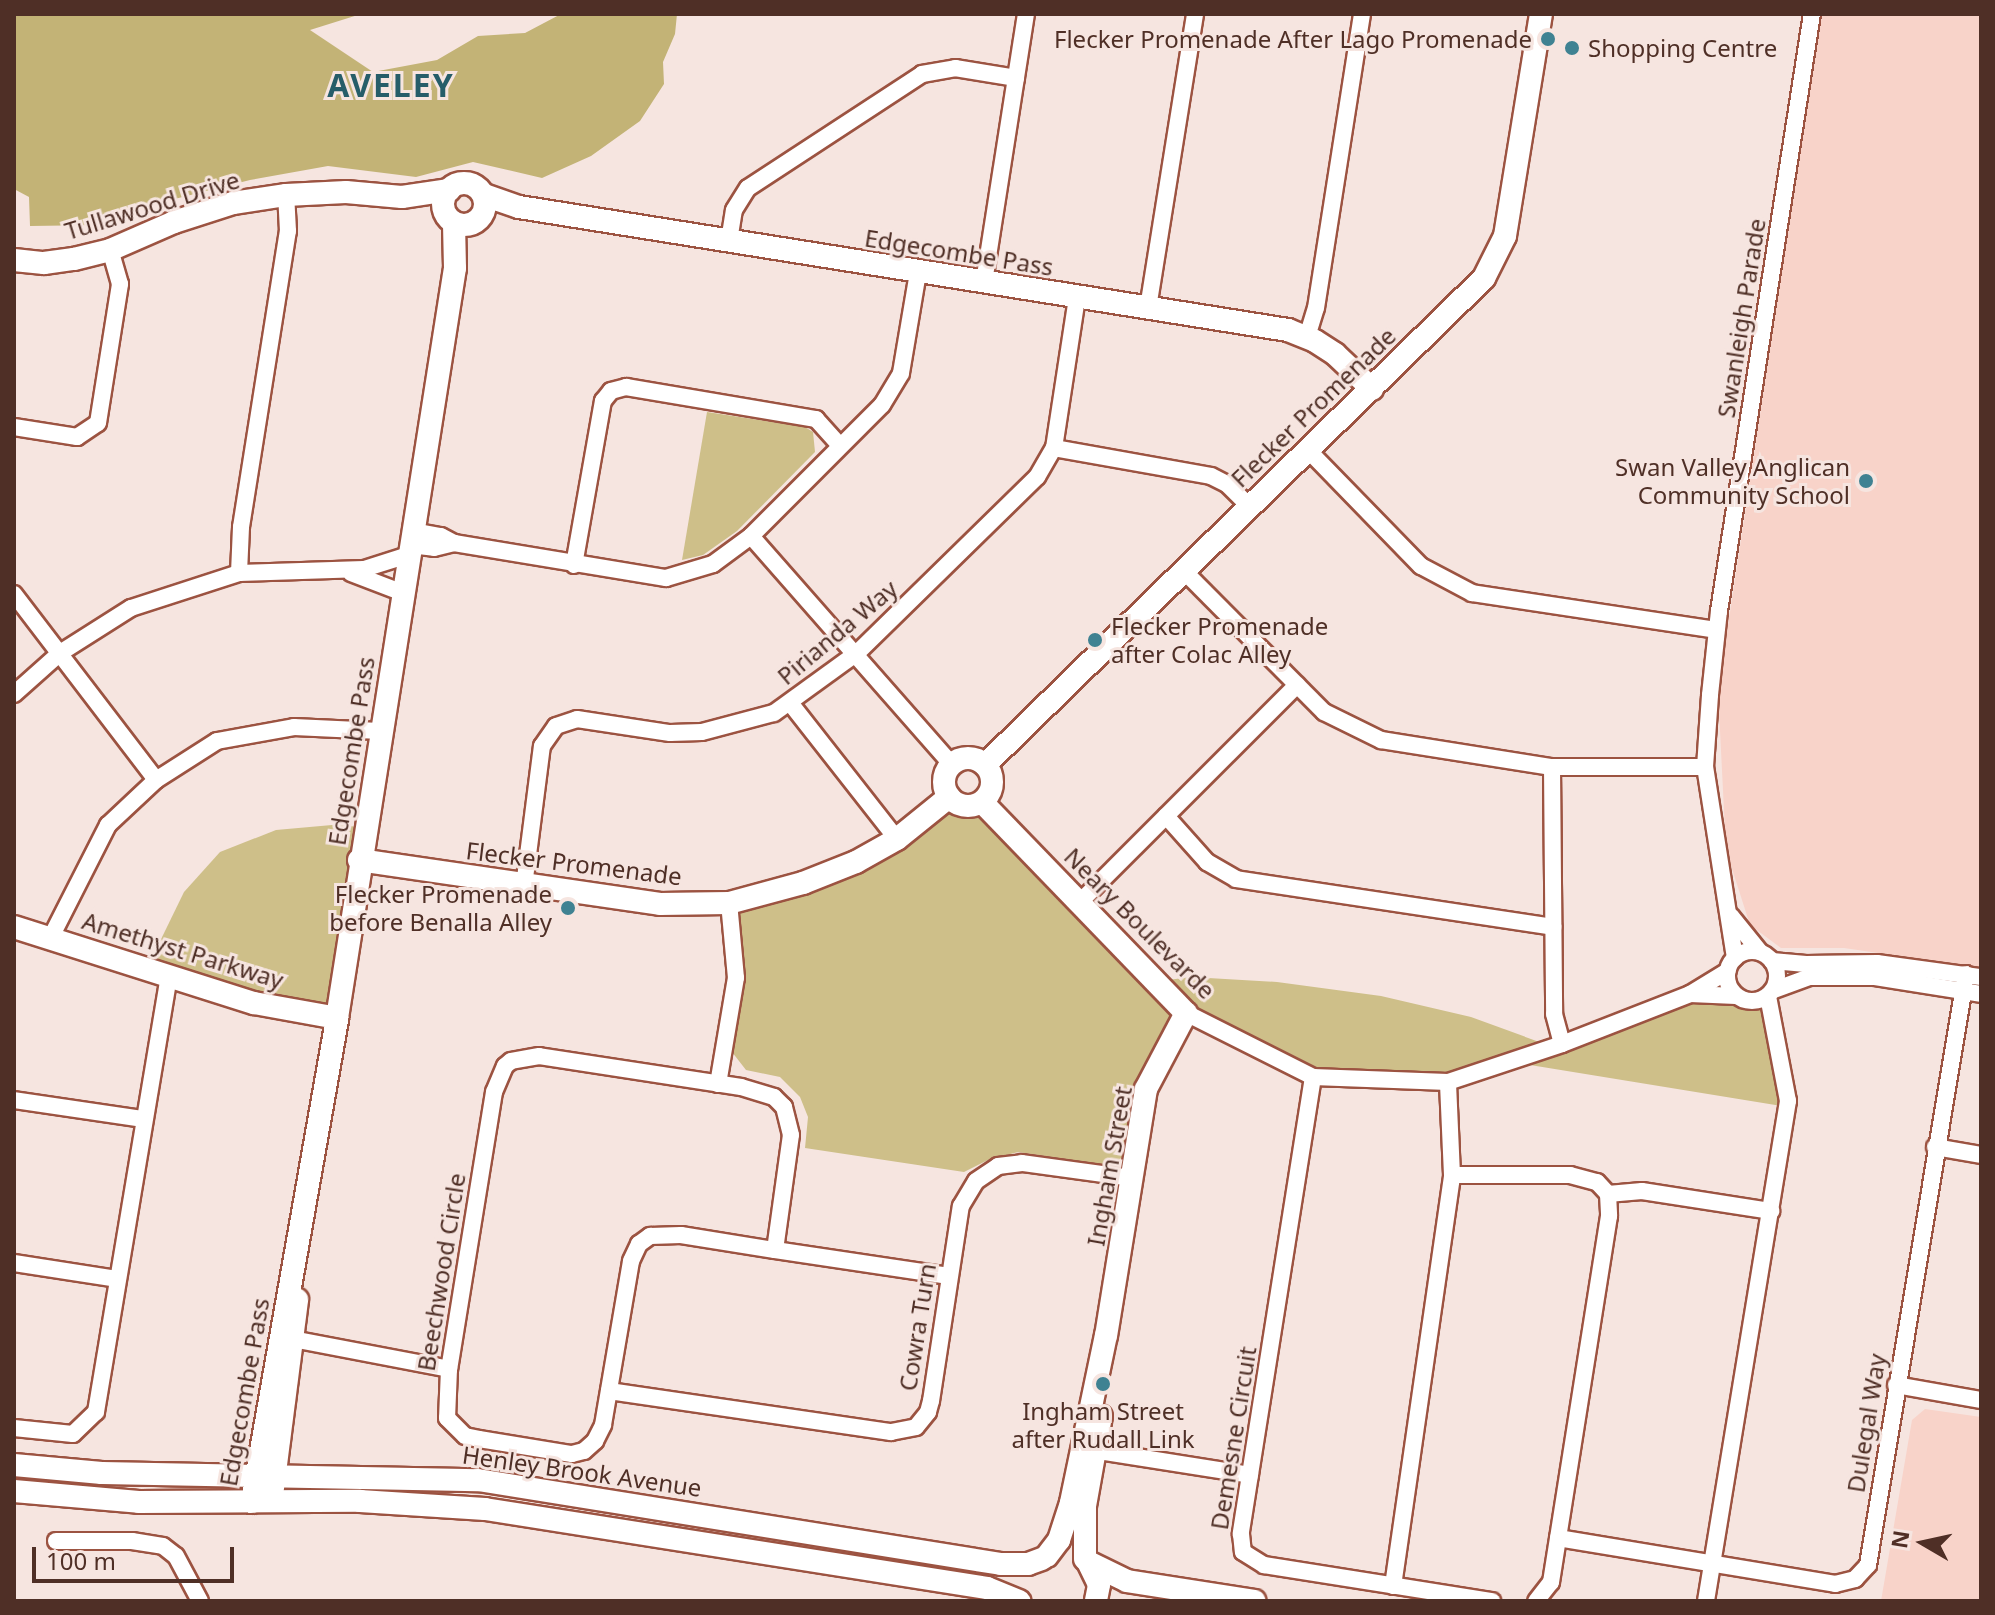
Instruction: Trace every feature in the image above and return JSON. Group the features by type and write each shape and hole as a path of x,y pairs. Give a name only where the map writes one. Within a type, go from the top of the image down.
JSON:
{"street":[{"path":"984,282 1026,14"},
{"path":"1148,308 1195,14"},
{"path":"1307,337 1316,308 1362,14"},
{"name":"Flecker Promenade","path":"985,765 1484,278 1505,236 1541,14"},
{"name":"Swanleigh Parade","path":"1732,964 1730,915 1705,767 1716,630 1812,14"},
{"path":"729,241 734,210 748,188 922,74 955,68 1016,78"},
{"name":"Tullawood Drive","path":"14,260 44,263 110,250 174,222 233,203 286,195 346,192 402,197 464,209"},
{"path":"239,573 241,527 288,231 286,195"},
{"name":"Edgecombe Pass","path":"262,1502 299,1243 464,209 519,207 1288,330 1307,337 1335,354 1372,389"},
{"path":"14,427 77,437 98,423 120,284 110,250"},
{"path":"14,694 60,653 131,608 239,573 341,570 385,565 410,544 441,536 454,543 666,578 713,564 751,536 882,405 901,373 918,272"},
{"name":"Pirianda Way","path":"524,886 542,746 556,726 577,719 670,733 702,732 738,725 791,704 857,653 1037,477 1054,448 1077,297"},
{"path":"574,565 603,401 611,391 626,387 816,419 840,446"},
{"path":"1054,448 1211,476 1227,484 1248,505"},
{"path":"1308,450 1421,566 1472,593 1716,630"},
{"path":"751,536 857,653 951,764"},
{"path":"341,570 403,593"},
{"path":"1183,570 1324,712 1381,740 1552,767 1705,767"},
{"path":"14,594 156,780"},
{"path":"1080,902 1297,685"},
{"path":"791,704 897,839"},
{"path":"51,937 108,825 156,780 217,741 294,727 380,731"},
{"path":"972,758 985,765 991,788 982,802 968,806 949,797 943,784 951,764 972,758"},
{"path":"1552,767 1554,1014 1562,1044"},
{"name":"Flecker Promenade","path":"359,860 660,904 729,903 803,883 856,862 897,839 949,797"},
{"name":"Neary Boulevarde","path":"982,802 1186,1013 1313,1077 1448,1082 1562,1044 1690,994 1732,964"},
{"path":"1166,816 1207,862 1236,879 1553,927"},
{"path":"718,1084 736,978 729,903"},
{"name":"Swanleigh Parade","path":"1730,915 1766,956"},
{"name":"Amethyst Parkway","path":"14,927 254,1003 337,1018"},
{"path":"1772,1030 1729,985 1732,964 1747,951 1806,964 1877,963 1970,980 1981,994"},
{"path":"1706,1601 1788,1101 1772,1030 1771,993 1778,975 1766,956"},
{"path":"14,1428 73,1434 96,1412 169,975"},
{"path":"1744,998 1771,993 1809,977 1970,980"},
{"name":"Dulegal Way","path":"1558,1538 1835,1584 1855,1579 1868,1565 1935,1147 1970,980"},
{"name":"Neary Boulevarde","path":"1690,994 1744,998"},
{"name":"Ingham Street","path":"1096,1601 1099,1585 1088,1561 1084,1520 1088,1449 1146,1089 1186,1013"},
{"name":"Beechwood Circle","path":"775,1250 791,1135 788,1118 774,1097 718,1084 539,1056 523,1057 505,1066 494,1092 449,1369 447,1418 465,1436 572,1454 584,1451 595,1441 603,1425 626,1284 639,1244 650,1236 663,1234 949,1276"},
{"name":"Demesne Circuit","path":"1313,1077 1250,1475 1241,1543 1243,1552 1264,1565 1492,1601"},
{"path":"1393,1586 1452,1175 1448,1082"},
{"path":"14,1100 143,1119"},
{"path":"1935,1147 1981,1155"},
{"name":"Cowra Turn","path":"609,1391 891,1432 907,1431 916,1427 928,1412 961,1206 976,1181 998,1166 1022,1163 1132,1178"},
{"path":"1452,1175 1570,1175 1597,1182 1608,1194 1609,1216 1551,1582 1536,1601"},
{"path":"1608,1194 1642,1191 1771,1211"},
{"path":"14,1263 117,1279"},
{"path":"287,1338 449,1369"},
{"path":"1896,1385 1981,1400"},
{"path":"1088,1449 1250,1475"},
{"name":"Ingham Street","path":"1031,1601 1030,1576 1062,1534 1088,1449"},
{"name":"Henley Brook Avenue","path":"14,1465 102,1473 478,1480 1001,1564 1028,1564 1067,1552 1088,1561"},
{"path":"14,1491 139,1502 408,1503 539,1516 973,1586 1019,1601"},
{"path":"56,1541 132,1541 163,1546 176,1556 200,1601"},
{"path":"1088,1561 1127,1581 1254,1601"}],"shaded area":[{"path":"14,14 361,14 310,30 373,72 437,60 478,36 525,33 561,14 677,14 675,34 663,62 664,84 640,121 591,156 542,178 473,162 416,177 328,166 250,180 135,209 99,225 30,226 29,197 14,189"},
{"name":"Swan Valley Anglican Community School","path":"1821,14 1981,14 1981,968 1844,948 1781,948 1750,925 1726,850 1718,691"},
{"path":"707,412 805,427 813,432 815,452 737,531 703,555 682,560"},
{"path":"979,808 1176,1008 1138,1087 1128,1152 1112,1166 1018,1152 988,1160 964,1172 805,1148 808,1117 800,1097 780,1077 746,1070 732,1052 744,980 739,916 746,904 943,810"},
{"path":"332,825 363,827 332,1019 147,968 184,892 220,852 276,830"},
{"path":"1191,977 1277,982 1381,996 1471,1017 1553,1047 1674,996 1729,985 1735,993 1759,997 1778,1056 1782,1106 1512,1062 1450,1082 1314,1069 1187,1008 1160,981"},
{"path":"1925,1409 1981,1417 1981,1601 1881,1601 1912,1420"}],"place":[{"name":"Flecker Promenade After Lago Promenade","path":"1548,39"},
{"name":"Shopping Centre","path":"1572,48"},
{"name":"Swan Valley Anglican Community School","path":"1866,481"},
{"name":"Flecker Promenade after Colac Alley","path":"1095,640"},
{"name":"Flecker Promenade before Benalla Alley","path":"568,908"},
{"name":"Ingham Street after Rudall Link","path":"1103,1384"}],"district":[{"name":"AVELEY","path":"391,85"}]}
